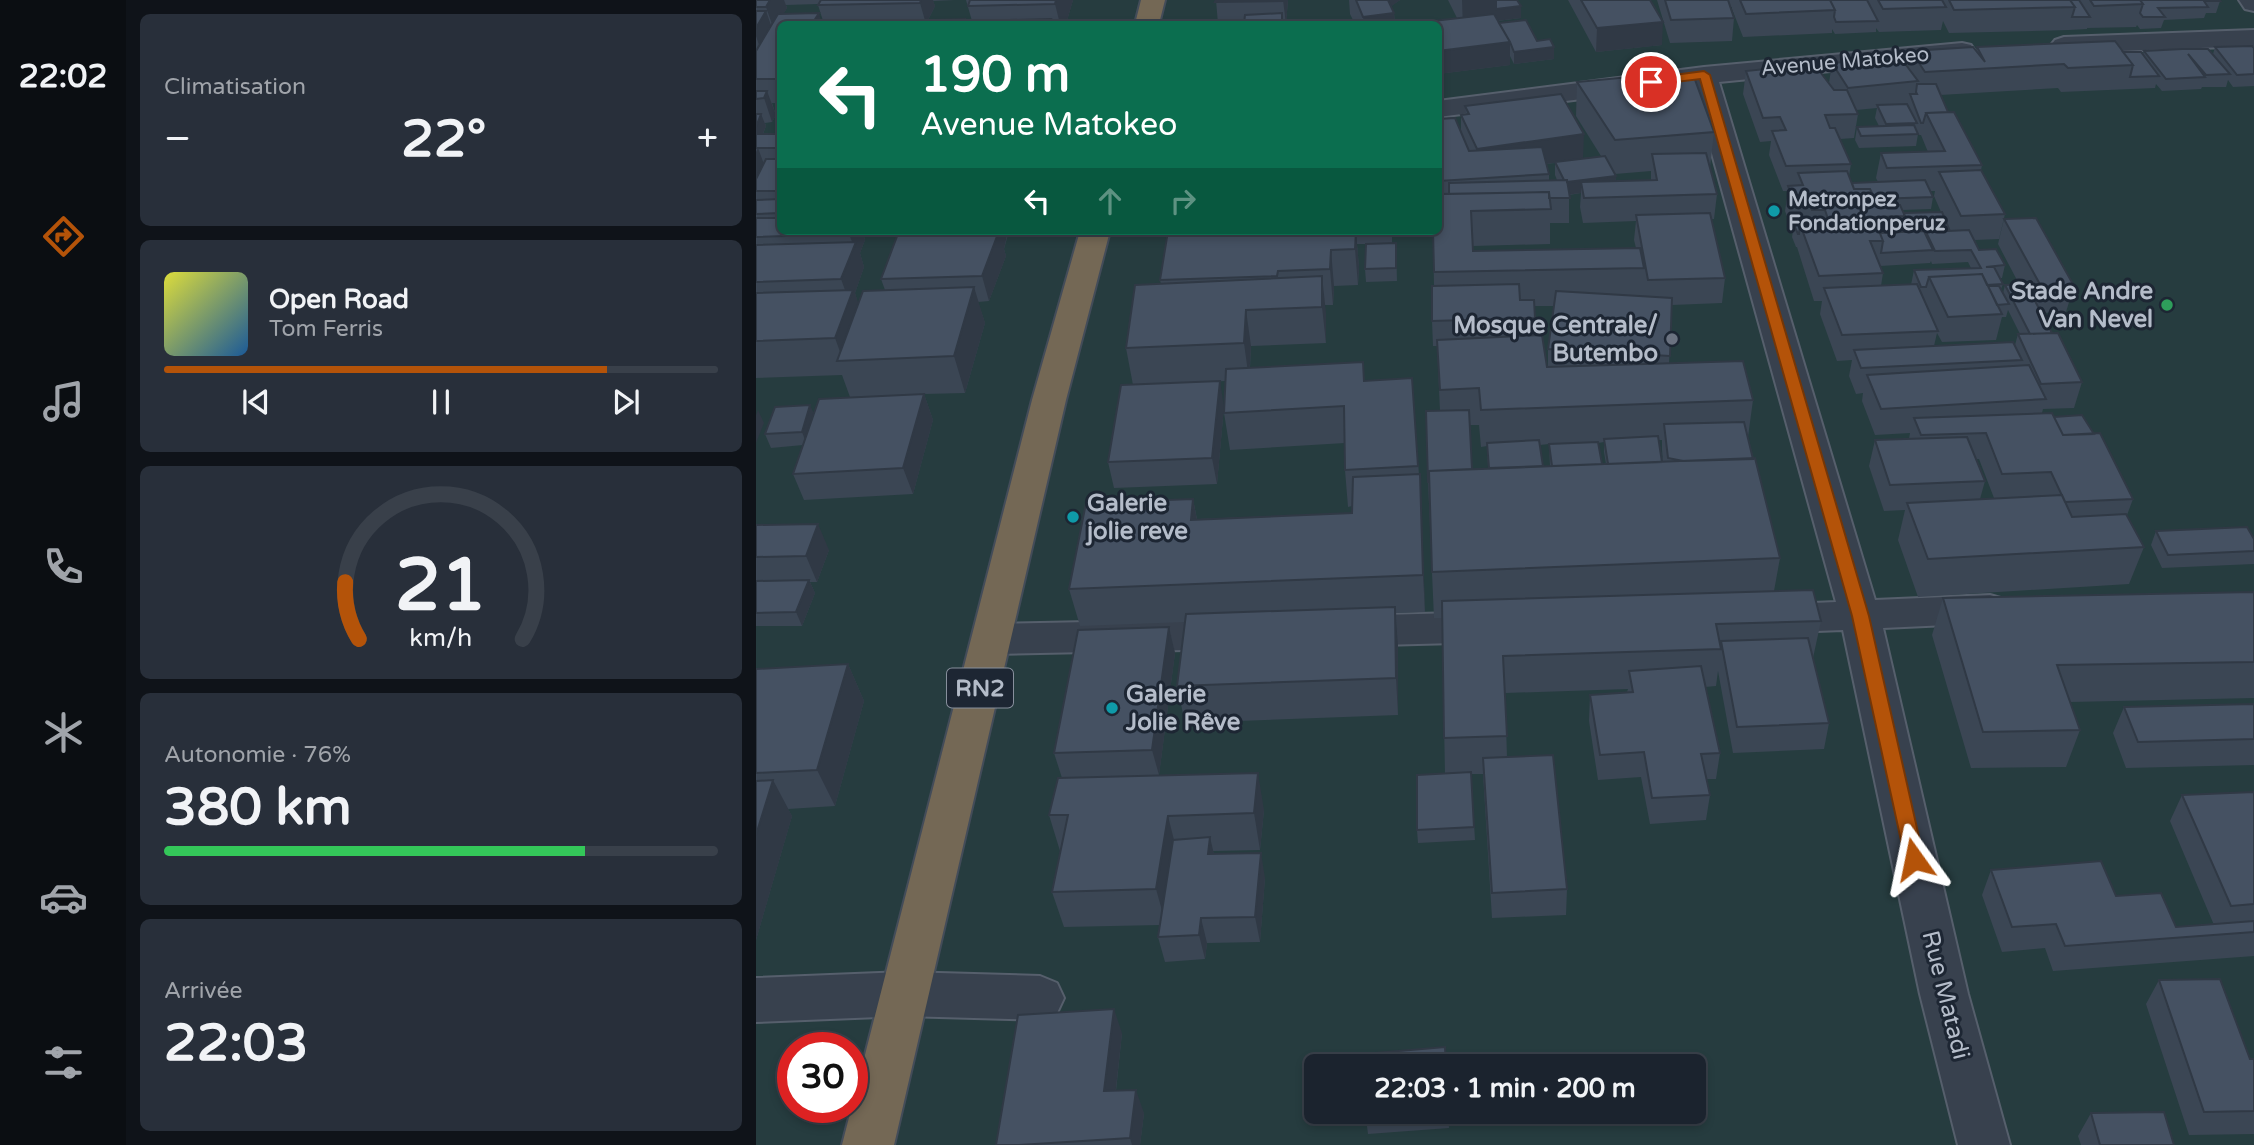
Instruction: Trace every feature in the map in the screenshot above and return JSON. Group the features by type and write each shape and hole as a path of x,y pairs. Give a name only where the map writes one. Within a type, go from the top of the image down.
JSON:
{"highway":[{"path":"1148,21 1153,0"},
{"name":"RN2","path":"868,1145 1049,400 1093,235"}],"street":[{"path":"2046,46 2254,38"},
{"name":"Avenue Matokeo","path":"1442,108 1704,75 1871,57 1992,49"},
{"name":"Rue Matadi","path":"1704,75 1860,616 1944,994 1984,1145"},
{"path":"1735,620 2023,608"},
{"path":"993,639 1525,626"},
{"path":"756,1000 904,994 1040,998"}],"green space":[{"path":"756,0 2254,0 2254,1145 756,1145"}],"building":[{"path":"756,0 770,0 766,7 756,7"},
{"path":"821,0 921,0 920,3 818,5"},
{"path":"970,0 1056,0 1055,4 968,6"},
{"path":"1283,0 1283,1 1215,2"},
{"path":"1356,0 1388,0 1394,13 1363,17"},
{"path":"1496,0 1517,0 1521,6 1496,9"},
{"path":"1581,0 1650,0 1663,22 1597,28"},
{"path":"1665,0 1728,0 1734,18 1671,20"},
{"path":"1740,0 1830,0 1835,10 1746,14"},
{"path":"1830,0 1867,0 1878,21 1836,22 1835,10"},
{"path":"1878,0 1942,0 1946,7 1883,9"},
{"path":"1949,0 2070,0 2075,7 1954,10"},
{"path":"2070,0 2079,0 2090,17 2072,17 2075,7"},
{"path":"2090,0 2140,0 2143,4 2094,6"},
{"path":"2140,0 2220,1 2204,1 2208,7 2158,8 2165,17 2143,17 2140,13 2143,4"},
{"path":"756,11 766,11 756,28"},
{"path":"819,13 814,21 777,21 777,79 756,79 756,51 778,14"},
{"path":"1282,13 1282,21 1244,21 1245,15"},
{"path":"1494,14 1510,42 1442,50 1442,21 1433,21"},
{"path":"965,19 964,21 902,21"},
{"path":"1051,19 1050,21 972,21"},
{"path":"1526,20 1537,41 1550,39 1554,47 1514,52 1499,23"},
{"path":"2115,41 2133,65 2068,68 2064,64 1925,72 1911,51 1973,47 1985,62 1977,47"},
{"path":"2252,46 2254,74 2237,75 2215,47"},
{"path":"2208,49 2230,74 2206,75 2188,54 2205,77 2166,79 2144,51"},
{"path":"2123,52 2141,52 2159,76 2130,77 2133,65"},
{"path":"1900,57 1918,81 1848,88 1832,63"},
{"path":"1814,64 1834,90 1847,90 1858,114 1825,115 1830,128 1835,128 1851,164 1786,166 1772,131 1786,130 1780,117 1763,118 1746,71"},
{"path":"1672,73 1694,77 1714,132 1615,140 1577,82"},
{"path":"1917,84 1936,84 1948,112 1926,113 1921,123 1910,94 1917,94"},
{"path":"756,91 767,91 764,98 756,99"},
{"path":"1561,94 1584,134 1477,149 1461,115 1469,114 1465,106"},
{"path":"1907,104 1917,123 1886,124 1877,105"},
{"path":"1954,112 1982,165 1887,168 1881,153 1945,151 1926,113"},
{"path":"756,114 761,114 756,127"},
{"path":"1455,118 1469,151 1542,147 1549,174 1442,181 1442,119"},
{"path":"1914,125 1918,134 1861,136 1857,127"},
{"path":"756,134 777,134 777,148 756,148"},
{"path":"1706,153 1717,194 1584,198 1581,182 1657,180 1652,154"},
{"path":"1605,156 1616,176 1567,182 1555,162"},
{"path":"766,159 777,159 777,191 756,191 756,179"},
{"path":"1981,170 2005,214 1961,216 1939,172"},
{"path":"1847,171 1854,189 1870,189 1878,206 1900,205 1905,216 1828,219 1825,210 1812,210 1806,196 1792,197 1788,186 1803,185 1798,173"},
{"path":"1567,180 1570,198 1549,198 1549,192 1449,194 1449,183"},
{"path":"1925,180 1933,197 1875,199 1870,189 1854,189 1852,183"},
{"path":"1549,192 1551,209 1471,211 1473,251 1640,248 1644,268 1434,272 1433,235 1442,235 1442,194"},
{"path":"777,199 777,213 756,214 756,200"},
{"path":"1942,212 1949,229 1909,230 1904,218 1904,213"},
{"path":"1710,213 1725,278 1648,280 1636,215"},
{"path":"756,218 777,218 777,235 818,235 756,237"},
{"path":"2036,218 2074,286 2042,288 2004,219"},
{"path":"1875,221 1883,241 1870,241 1883,273 1819,276 1800,224"},
{"path":"1800,224 1799,234 1798,234 1794,225"},
{"path":"1969,230 1979,250 1996,249 2005,265 1986,267 1994,267 2003,284 1987,285 1982,274 1929,277 1926,287 1921,287 1914,270 1981,268 1971,250 1935,251 1926,232"},
{"path":"1924,231 1933,250 1881,253 1883,241 1880,233"},
{"path":"898,235 997,235 982,276 881,279"},
{"path":"1167,235 1356,235 1355,249 1331,250 1330,269 1278,271 1277,276 1160,280"},
{"path":"856,242 841,279 756,282 756,245"},
{"path":"1396,243 1396,268 1365,269 1366,244"},
{"path":"1982,274 2002,314 1948,317 1929,277"},
{"path":"1322,276 1322,307 1246,310 1244,343 1126,348 1135,285"},
{"path":"1519,284 1520,300 1534,300 1535,318 1432,321 1432,286"},
{"path":"1917,284 1938,331 1842,335 1824,288"},
{"path":"2026,284 2052,333 2030,334 2005,285"},
{"path":"1988,286 1999,286 2009,304 1997,305"},
{"path":"974,287 954,356 837,361 863,291"},
{"path":"853,290 835,338 756,341 756,293"},
{"path":"1556,291 1672,298 1670,356 1548,349"},
{"path":"2058,333 2082,382 2041,384 2018,334"},
{"path":"1542,335 1547,367 1743,361 1753,400 1481,410 1479,388 1440,390 1437,340"},
{"path":"2013,342 2022,360 1861,368 1854,350"},
{"path":"1363,362 1364,381 1412,378 1418,466 1345,470 1344,406 1224,413 1226,369"},
{"path":"2029,365 2046,399 1881,409 1867,375"},
{"path":"1220,381 1212,458 1108,462 1121,385"},
{"path":"924,394 903,468 793,474 819,399"},
{"path":"810,405 802,432 765,434 775,407"},
{"path":"1469,410 1472,469 1429,471 1428,482 1426,411"},
{"path":"2052,413 2063,435 2100,433 2133,499 2065,502 2051,472 2002,474 1986,433 1921,435 1914,418"},
{"path":"2082,415 2094,434 2063,435 2054,417"},
{"path":"1744,422 1753,459 1683,461 1668,458 1664,424"},
{"path":"1658,436 1662,462 1608,464 1604,439"},
{"path":"1967,437 1985,481 1890,485 1875,440"},
{"path":"1539,440 1543,466 1489,468 1487,443"},
{"path":"1598,442 1602,464 1552,466 1549,444"},
{"path":"1755,458 1780,558 1432,572 1429,471"},
{"path":"1420,474 1423,575 1069,589 1086,503 1193,499 1191,520 1352,513 1353,477"},
{"path":"2062,495 2072,517 2126,514 2144,547 1928,559 1907,503"},
{"path":"818,524 806,556 756,557 756,525"},
{"path":"2247,527 2254,539 2254,551 2168,555 2156,531"},
{"path":"809,580 796,612 756,613 756,581"},
{"path":"1813,590 1821,621 1716,624 1721,649 1503,656 1507,736 1444,738 1442,601"},
{"path":"2254,592 2254,662 2057,665 2080,730 1983,732 1943,598"},
{"path":"1395,607 1396,678 1177,686 1186,614"},
{"path":"1169,627 1152,750 1054,753 1078,630"},
{"path":"1808,638 1829,723 1737,727 1721,641"},
{"path":"848,664 817,770 756,773 756,669"},
{"path":"1701,666 1720,753 1701,754 1710,795 1652,798 1644,752 1600,755 1590,695 1633,692 1629,671"},
{"path":"2254,704 2254,739 2138,742 2124,707"},
{"path":"1553,755 1567,889 1492,893 1483,758"},
{"path":"1471,772 1474,827 1417,830 1417,775"},
{"path":"1258,773 1254,813 1168,816 1156,889 1052,892 1068,815 1049,815 1058,778"},
{"path":"773,780 756,835 756,781"},
{"path":"2254,792 2254,904 2231,906 2182,795"},
{"path":"1210,837 1208,854 1261,853 1255,917 1201,918 1199,935 1158,937 1173,840"},
{"path":"2101,861 2116,896 2161,893 2176,927 2254,921 2254,932 2065,946 2056,924 2012,927 1991,870"},
{"path":"2220,979 2250,1059 2254,1059 2254,1111 2204,1112 2159,980"},
{"path":"1114,1009 1104,1091 1136,1090 1130,1138 996,1145 1018,1015"},
{"path":"1445,1047 1445,1054 1364,1054"},
{"path":"2164,1112 2174,1145 2100,1145 2091,1113"}],"place":[{"name":"Metronpez Fondationperuz","path":"1774,211"},
{"name":"Stade Andre Van Nevel","path":"2167,305"},
{"name":"Mosque Centrale/ Butembo","path":"1672,339"},
{"name":"Galerie jolie reve","path":"1073,517"},
{"name":"Galerie Jolie Rêve","path":"1112,708"}],"route":[{"path":"1651,82 1704,75 1860,616 1914,859"}]}
